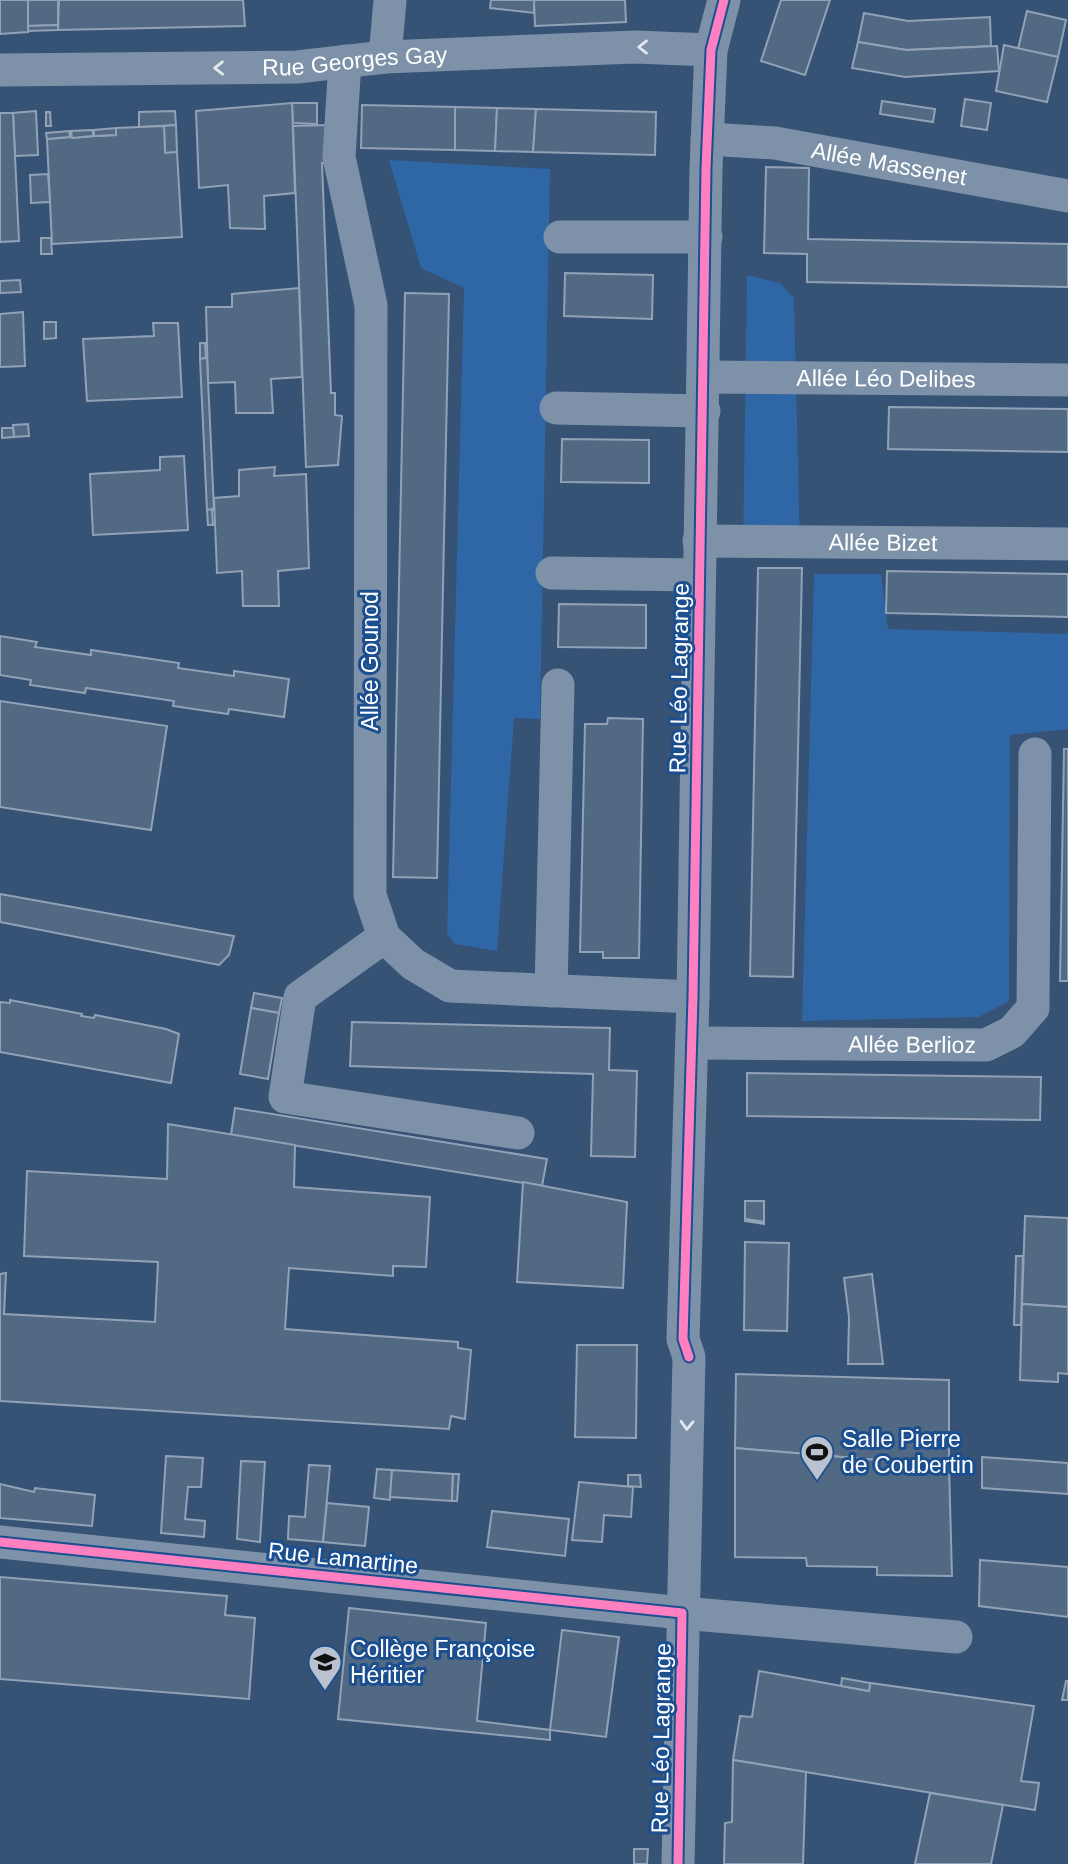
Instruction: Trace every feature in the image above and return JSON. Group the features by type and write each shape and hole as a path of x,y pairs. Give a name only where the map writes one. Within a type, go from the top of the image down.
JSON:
{"street":[{"path":"385,57 390,0"},
{"name":"Rue Léo Lagrange","path":"678,1864 689,1356 683,1339 693,997 707,139 711,50 724,0"},
{"name":"Rue Georges Gay","path":"0,70 297,67 385,57 635,47 711,50"},
{"name":"Allée Gounod","path":"345,61 339,157 371,305 370,895 384,937 413,964 450,986 693,997"},
{"name":"Allée Massenet","path":"707,139 775,143 1068,196"},
{"path":"560,237 706,237"},
{"name":"Allée Léo Delibes","path":"704,377 1068,380"},
{"path":"556,408 704,411"},
{"name":"Allée Bizet","path":"699,541 1068,544"},
{"path":"552,573 699,575"},
{"path":"551,991 558,685"},
{"name":"Allée Berlioz","path":"692,1043 986,1045 1012,1032 1033,1008 1035,754"},
{"path":"384,937 300,997 285,1097 518,1133"},
{"name":"Rue Lamartine","path":"0,1542 682,1613 956,1637"}],"shaded area":[{"path":"389,160 550,169 540,719 514,718 497,951 455,944 447,933 464,288 421,268"},
{"path":"747,275 780,283 794,298 800,549 743,551"},
{"path":"814,574 881,574 888,629 1068,634 1068,729 1010,735 1009,1001 979,1017 802,1021"}],"building":[{"path":"0,0 28,0 28,32 0,34"},
{"path":"28,0 58,0 58,25 28,26"},
{"path":"59,0 243,0 245,26 58,30"},
{"path":"491,0 534,0 534,13 490,8"},
{"path":"534,0 625,0 626,22 535,26"},
{"path":"781,0 830,0 805,75 761,61"},
{"path":"1027,11 1066,20 1058,57 1018,49"},
{"path":"864,13 908,21 990,17 991,46 906,50 858,42"},
{"path":"58,25 58,30 28,31 28,26"},
{"path":"858,42 906,50 997,46 999,71 905,77 852,68"},
{"path":"1004,45 1058,57 1047,102 996,91"},
{"path":"965,99 991,103 987,130 961,126"},
{"path":"882,101 935,109 933,122 880,114"},
{"path":"292,103 317,103 317,124 293,123"},
{"path":"292,103 295,193 264,196 265,229 230,228 228,185 199,188 196,111"},
{"path":"362,105 455,107 455,150 361,148"},
{"path":"455,107 497,108 495,151 455,150"},
{"path":"497,108 536,109 533,152 495,151"},
{"path":"536,109 656,112 655,155 533,152"},
{"path":"36,111 38,155 15,156 13,113"},
{"path":"175,111 176,125 139,127 139,112"},
{"path":"46,112 50,112 51,126 46,126"},
{"path":"0,113 13,113 19,241 0,242"},
{"path":"176,125 177,152 165,153 164,126"},
{"path":"327,125 328,163 322,163 331,393 335,393 335,415 342,416 338,465 306,467 293,126"},
{"path":"164,126 165,153 177,152 182,237 52,244 47,139 70,137 71,131 72,138 93,136 93,130 94,136 116,135 116,128"},
{"path":"116,128 116,135 94,136 94,130"},
{"path":"93,130 93,136 72,138 71,131"},
{"path":"69,131 70,137 47,139 46,133"},
{"path":"766,167 809,168 808,239 1068,244 1068,287 807,282 807,254 764,253"},
{"path":"48,174 50,202 31,203 30,175"},
{"path":"41,238 51,238 52,254 41,254"},
{"path":"565,273 653,275 652,319 564,316"},
{"path":"20,280 21,292 0,293 0,281"},
{"path":"299,288 302,377 271,379 273,413 236,413 235,382 208,383 206,307 232,307 232,294"},
{"path":"405,293 449,294 437,878 393,877"},
{"path":"23,312 25,366 0,367 0,314"},
{"path":"44,322 56,322 56,338 44,339"},
{"path":"153,323 178,323 182,397 87,401 83,339 154,336"},
{"path":"200,343 205,343 206,358 200,359"},
{"path":"207,358 214,510 207,510 200,359"},
{"path":"889,407 1068,409 1068,452 888,449"},
{"path":"28,424 29,436 14,437 13,425"},
{"path":"2,428 13,428 14,437 2,438"},
{"path":"562,439 649,440 649,483 561,482"},
{"path":"184,456 188,530 93,535 90,474 160,470 160,457"},
{"path":"275,467 274,476 306,474 309,568 278,571 279,606 243,606 242,571 217,573 214,498 239,496 239,470"},
{"path":"212,509 213,525 208,525 207,510"},
{"path":"758,568 802,568 793,977 750,976"},
{"path":"887,571 1068,574 1068,617 886,613"},
{"path":"559,604 646,605 646,648 558,647"},
{"path":"0,636 37,642 35,647 91,655 91,650 179,663 178,668 234,676 234,671 289,679 284,717 229,709 228,714 173,706 174,701 86,688 85,693 30,685 31,680 0,675"},
{"path":"0,701 167,726 151,830 0,807"},
{"path":"608,718 643,719 639,958 603,958 603,952 580,952 585,724 607,724"},
{"path":"1064,749 1068,749 1068,981 1060,981"},
{"path":"0,894 234,936 229,955 219,965 0,922"},
{"path":"254,993 282,998 279,1013 251,1008"},
{"path":"10,1000 82,1014 81,1016 94,1018 95,1015 166,1029 179,1034 171,1083 0,1052 0,1002 10,1003"},
{"path":"251,1008 279,1013 268,1079 240,1074"},
{"path":"352,1022 610,1028 609,1070 637,1071 635,1157 591,1156 593,1074 350,1066"},
{"path":"747,1073 1041,1077 1040,1120 747,1116"},
{"path":"235,1108 547,1159 542,1186 231,1135"},
{"path":"168,1124 295,1145 294,1187 430,1197 426,1267 393,1266 393,1276 289,1268 285,1329 458,1342 458,1348 471,1350 465,1419 451,1416 449,1429 0,1401 0,1274 6,1273 4,1314 155,1322 158,1262 24,1256 27,1171 167,1179"},
{"path":"523,1182 627,1202 623,1288 517,1282"},
{"path":"745,1201 764,1201 764,1222 745,1219"},
{"path":"1025,1216 1068,1218 1068,1307 1022,1304"},
{"path":"745,1221 764,1222 764,1224"},
{"path":"745,1242 789,1243 787,1331 744,1330"},
{"path":"1016,1256 1023,1256 1021,1325 1014,1325"},
{"path":"872,1274 883,1364 848,1364 849,1317 844,1278"},
{"path":"1022,1304 1068,1307 1068,1374 1058,1373 1058,1382 1020,1380"},
{"path":"577,1345 637,1345 636,1438 575,1437"},
{"path":"736,1374 949,1380 949,1466 735,1448"},
{"path":"735,1448 949,1466 952,1576 877,1575 877,1567 807,1566 806,1558 735,1557"},
{"path":"166,1456 203,1458 201,1487 188,1487 185,1519 205,1521 204,1537 161,1533"},
{"path":"982,1457 1068,1463 1068,1494 982,1488"},
{"path":"241,1461 265,1462 260,1542 237,1539"},
{"path":"309,1465 330,1466 323,1542 288,1539 289,1516 305,1517"},
{"path":"377,1469 392,1470 390,1500 374,1498"},
{"path":"392,1470 453,1474 452,1501 390,1497"},
{"path":"453,1474 459,1474 457,1501 452,1501"},
{"path":"628,1475 640,1475 641,1487 628,1486"},
{"path":"579,1482 633,1487 631,1517 604,1515 602,1542 572,1540"},
{"path":"0,1484 34,1492 35,1488 95,1495 92,1526 0,1518"},
{"path":"327,1503 369,1507 365,1546 323,1542"},
{"path":"492,1511 569,1519 565,1556 487,1547"},
{"path":"980,1560 1068,1567 1068,1617 979,1606"},
{"path":"0,1577 227,1596 225,1615 255,1618 249,1699 0,1679"},
{"path":"349,1608 486,1623 477,1721 550,1730 550,1740 338,1719"},
{"path":"562,1630 619,1637 606,1737 550,1730"},
{"path":"759,1671 869,1691 870,1683 1034,1706 1021,1781 1039,1783 1035,1810 733,1760 740,1716 752,1717"},
{"path":"842,1678 870,1683 869,1691 841,1686"},
{"path":"1066,1681 1068,1700 1062,1700"},
{"path":"733,1760 806,1772 803,1864 724,1864 725,1823 732,1822"},
{"path":"930,1793 1003,1805 991,1864 915,1864"},
{"path":"634,1849 648,1849 647,1864 634,1864"}],"cycle path":[{"path":"689,1357 683,1339 693,997 706,168 711,50 724,0"},
{"path":"0,1542 682,1613 678,1864"}],"place":[{"name":"Salle Pierre de Coubertin","path":"817,1482"},
{"name":"Collège Françoise Héritier","path":"325,1692"}]}
